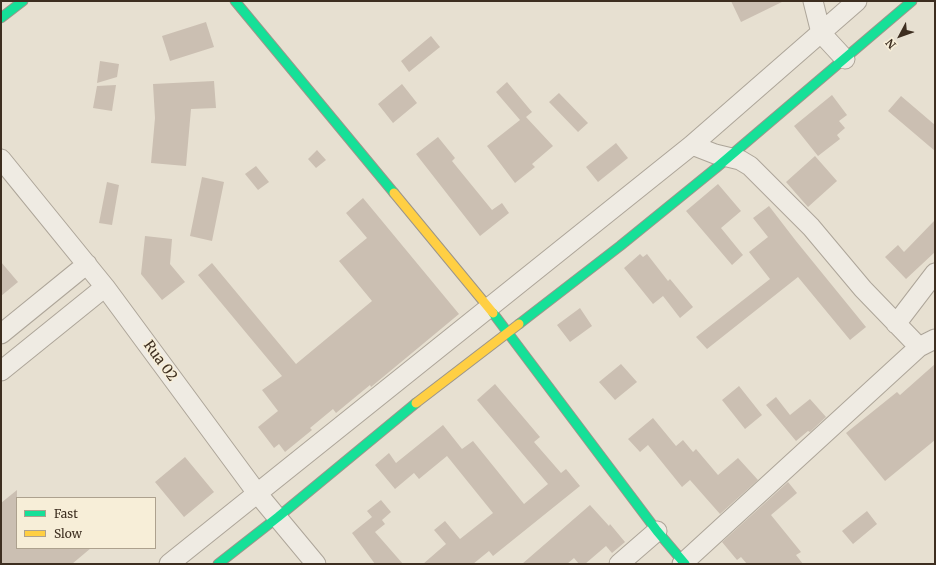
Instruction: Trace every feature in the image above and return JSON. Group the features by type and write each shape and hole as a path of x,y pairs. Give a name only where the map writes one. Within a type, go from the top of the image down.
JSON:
{"street":[{"path":"1,18 23,1"},
{"path":"235,1 509,333 657,531 684,563 927,343 896,324 862,289 811,227 750,166 740,160 715,154 692,145"},
{"path":"813,1 821,33 846,59"},
{"path":"169,564 692,145 857,1"},
{"path":"218,564 278,517 400,416 620,246 846,59 912,1"},
{"name":"Rua 02","path":"1,159 105,287 257,493 316,564"},
{"path":"1,334 87,264"},
{"path":"896,324 935,273"},
{"path":"1,371 105,287"},
{"path":"619,564 657,531"}],"building":[{"path":"731,1 784,1 741,22"},
{"path":"206,22 214,47 170,61 162,36"},
{"path":"431,36 440,47 409,72 401,61"},
{"path":"100,61 119,64 117,77 97,83"},
{"path":"214,81 216,108 191,109 186,166 151,163 155,118 153,84"},
{"path":"507,82 532,112 526,117 553,146 532,164 535,167 515,183 487,146 520,120 496,92"},
{"path":"402,84 417,103 393,123 378,104"},
{"path":"116,85 112,111 93,108 97,86"},
{"path":"559,93 588,123 578,132 549,102"},
{"path":"832,95 847,115 839,121 845,128 837,135 840,139 818,156 794,126"},
{"path":"901,96 935,125 935,151 888,111"},
{"path":"438,137 455,158 452,161 492,210 502,203 509,213 480,236 416,154"},
{"path":"616,143 628,158 598,182 586,167"},
{"path":"317,150 326,160 316,168 308,159"},
{"path":"815,156 837,181 808,207 786,182"},
{"path":"256,166 269,182 258,190 245,174"},
{"path":"202,177 224,182 212,241 190,236"},
{"path":"107,182 119,185 112,225 99,223"},
{"path":"718,184 741,211 721,228 743,255 732,265 686,211"},
{"path":"363,198 459,314 371,387 370,385 336,413 333,409 310,428 312,430 285,452 279,444 274,448 258,427 278,411 262,390 282,376 198,275 212,263 296,364 372,301 339,261 367,238 346,213"},
{"path":"769,206 866,327 850,340 798,277 707,349 696,337 770,279 749,252 768,237 753,218"},
{"path":"935,220 935,252 906,279 885,257 898,245 904,252"},
{"path":"145,236 172,239 170,264 185,282 162,300 141,274"},
{"path":"640,254 643,257 647,254 668,281 670,279 693,307 680,318 663,296 653,304 624,268"},
{"path":"1,262 18,282 1,296"},
{"path":"580,308 592,326 570,342 557,325"},
{"path":"621,364 637,382 615,400 599,382"},
{"path":"935,364 935,440 885,481 846,433 897,392 900,395"},
{"path":"495,384 540,437 534,442 561,473 566,469 580,486 493,556 489,551 473,564 423,564 446,544 434,530 445,521 460,539 493,513 447,456 419,479 414,473 395,489 375,465 389,453 396,463 443,425 462,449 473,441 524,504 548,484 477,400"},
{"path":"739,386 762,415 745,429 722,400"},
{"path":"776,397 790,415 810,399 826,417 810,432 808,431 796,441 766,405"},
{"path":"653,418 676,446 683,440 693,452 696,449 718,475 738,458 758,480 720,514 690,480 682,487 648,445 640,452 628,439"},
{"path":"185,457 214,492 184,517 155,482"},
{"path":"788,482 797,493 771,515 801,552 796,555 803,564 747,564 741,557 737,560 722,542"},
{"path":"17,490 16,549 90,549 72,564 1,564 1,503"},
{"path":"381,500 391,512 382,520 385,524 375,532 403,564 375,564 352,533 372,517 367,511"},
{"path":"590,505 609,526 610,524 625,542 612,553 606,546 585,564 579,564 574,558 567,564 522,564"},
{"path":"867,511 877,524 853,544 842,531"}],"traffic: fast":[{"path":"1,18 23,1"},
{"path":"235,1 394,193"},
{"path":"519,324 620,246 716,168 912,1"},
{"path":"493,313 657,531 685,564"},
{"path":"218,564 278,517 416,403"}],"traffic: slow":[{"path":"394,193 493,313"},
{"path":"416,403 519,324"}]}
